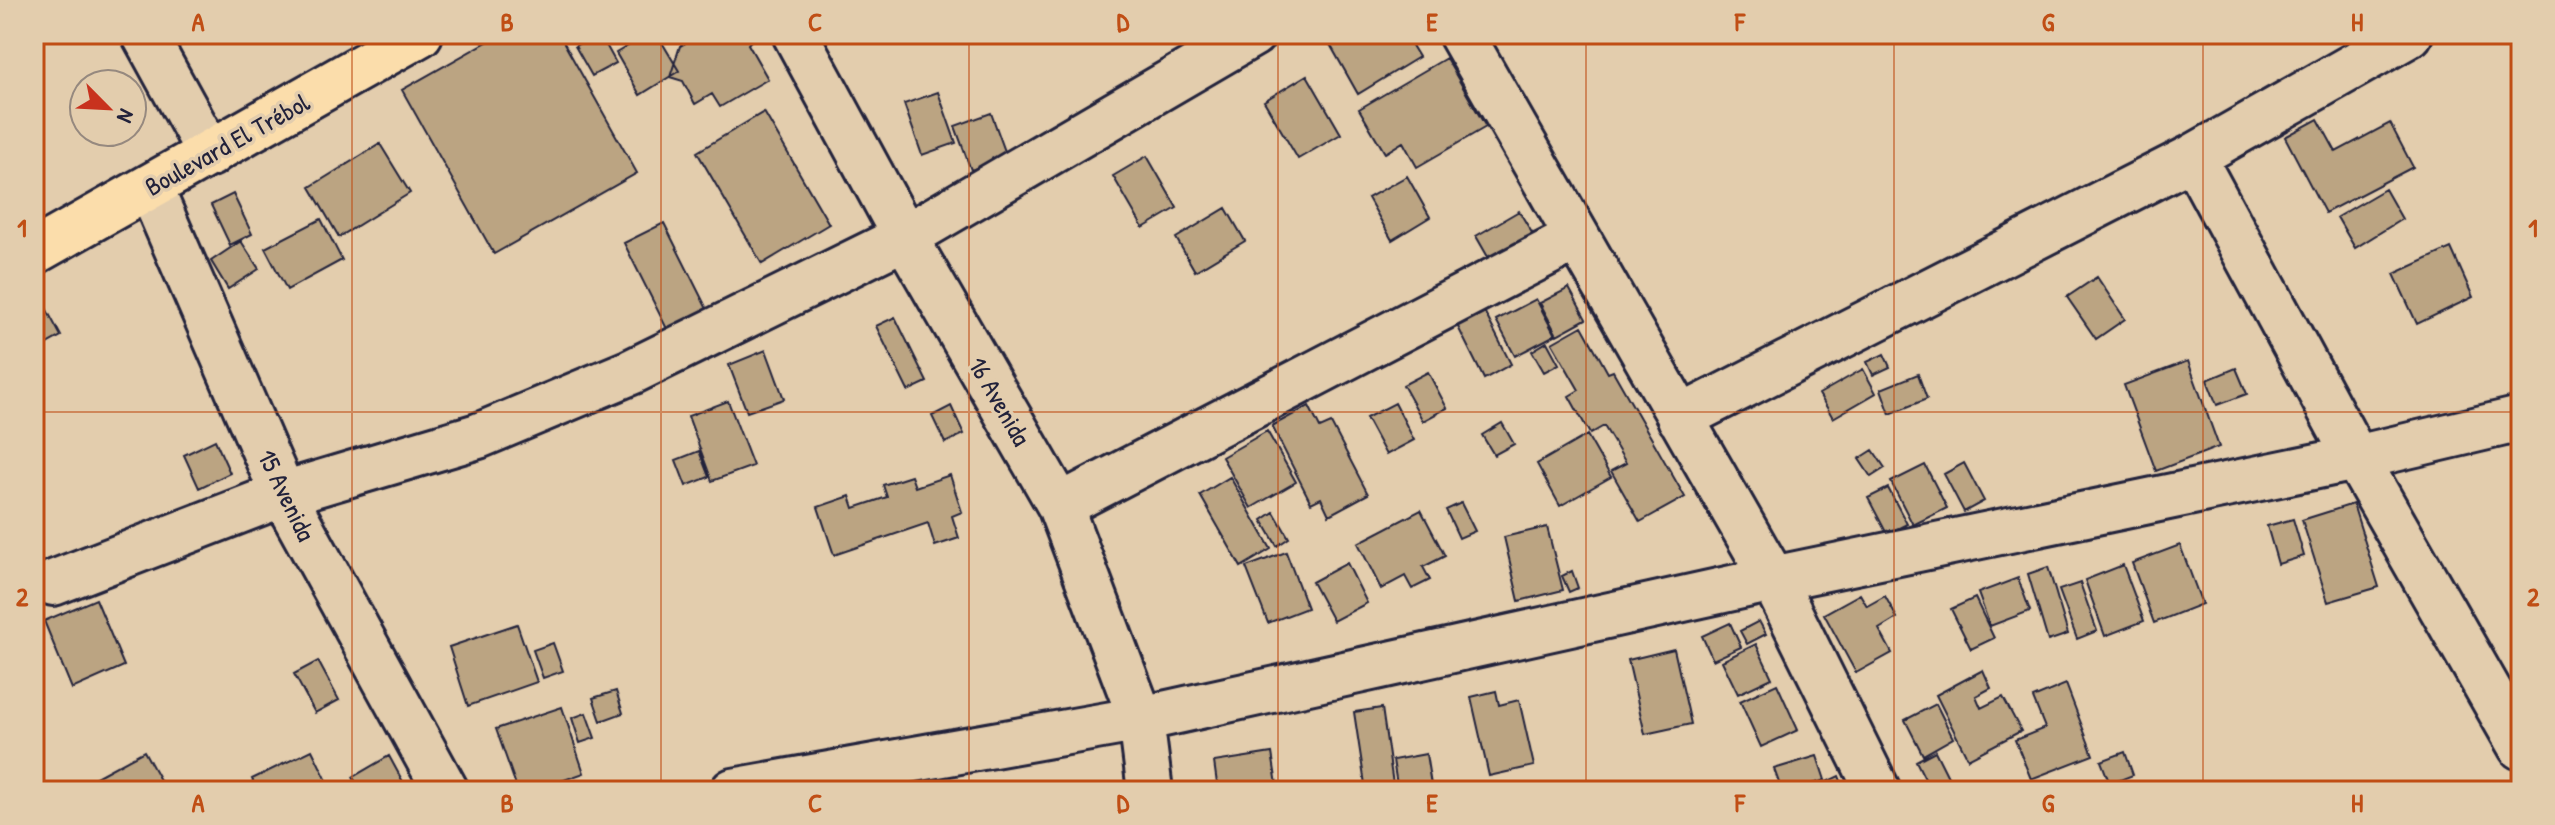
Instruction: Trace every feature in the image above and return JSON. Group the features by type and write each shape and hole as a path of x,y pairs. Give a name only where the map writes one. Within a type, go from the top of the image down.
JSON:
{"main road":[{"name":"Boulevard El Trébol","path":"34,252 420,34"}],"street":[{"path":"144,34 210,154"},
{"name":"16 Avenida","path":"795,34 905,237 1060,506 1141,719 1150,791"},
{"path":"53,583 283,494 478,436 631,372 905,237 1253,34"},
{"path":"1461,34 1773,579 1878,791"},
{"path":"1680,418 2193,157 2410,34"},
{"path":"2193,157 2356,458 2521,747"},
{"name":"15 Avenida","path":"150,187 283,494 446,791"},
{"path":"1060,506 1576,238"},
{"path":"733,791 1141,719 1773,579 2356,458 2521,419"}],"building":[{"path":"501,34 559,34 637,173 494,254 402,90"},
{"path":"600,34 616,63 592,76 575,46"},
{"path":"648,34 657,34 679,71 640,95 616,53"},
{"path":"702,34 752,34 754,37 748,44 768,79 720,107 712,94 695,104 683,81 670,77 680,46"},
{"path":"1335,34 1405,34 1419,57 1358,94 1327,39"},
{"path":"1446,58 1486,127 1417,167 1403,142 1385,153 1359,109"},
{"path":"1307,75 1341,134 1298,159 1264,101"},
{"path":"938,92 956,143 922,155 904,104"},
{"path":"764,112 829,224 762,264 697,152"},
{"path":"991,113 1007,157 971,170 955,126"},
{"path":"2318,119 2336,152 2390,123 2413,167 2325,213 2285,137"},
{"path":"380,144 410,193 339,237 310,187"},
{"path":"1147,156 1177,208 1143,228 1113,176"},
{"path":"1407,176 1430,217 1392,240 1368,198"},
{"path":"2385,189 2402,219 2355,248 2337,217"},
{"path":"233,194 252,234 230,245 211,205"},
{"path":"1226,208 1245,241 1195,271 1176,238"},
{"path":"1519,211 1535,238 1492,264 1476,236"},
{"path":"321,219 342,260 287,290 265,248"},
{"path":"664,223 708,311 668,331 624,243"},
{"path":"241,241 259,269 228,289 211,261"},
{"path":"2451,248 2473,297 2417,324 2394,274"},
{"path":"2097,277 2125,319 2096,339 2067,297"},
{"path":"1569,288 1586,319 1557,335 1540,303"},
{"path":"41,299 61,336 34,351 34,302"},
{"path":"1536,299 1555,335 1515,356 1496,320"},
{"path":"1484,311 1511,364 1484,379 1457,325"},
{"path":"895,317 927,382 908,391 876,326"},
{"path":"1582,326 1608,373 1613,371 1685,497 1640,522 1611,471 1626,463 1604,426 1590,434 1569,396 1579,390 1552,343"},
{"path":"1547,342 1559,364 1544,372 1532,351"},
{"path":"766,350 784,399 747,412 729,365"},
{"path":"1884,354 1890,367 1873,375 1867,362"},
{"path":"2188,361 2219,447 2156,471 2124,385"},
{"path":"2236,368 2247,394 2217,405 2207,380"},
{"path":"1863,369 1876,393 1833,418 1819,394"},
{"path":"1428,372 1447,408 1423,421 1403,385"},
{"path":"1918,374 1927,399 1890,414 1881,389"},
{"path":"728,401 753,466 712,481 688,416"},
{"path":"1395,403 1414,440 1386,455 1366,418"},
{"path":"951,406 964,434 945,443 932,416"},
{"path":"1309,406 1320,428 1331,423 1368,494 1329,515 1321,498 1311,503 1272,426"},
{"path":"1502,423 1514,444 1494,455 1482,435"},
{"path":"1267,431 1296,482 1251,508 1222,457"},
{"path":"1587,435 1611,477 1560,506 1537,464"},
{"path":"215,440 230,473 199,488 184,455"},
{"path":"1873,450 1885,468 1871,477 1859,459"},
{"path":"699,451 709,477 686,486 676,460"},
{"path":"1964,463 1984,501 1964,512 1944,474"},
{"path":"1925,465 1947,508 1913,525 1891,482"},
{"path":"950,475 962,512 952,516 959,538 935,546 928,523 834,555 818,507 850,496 854,508 887,497 883,485 911,476 915,487"},
{"path":"1230,477 1271,549 1241,567 1200,495"},
{"path":"1888,488 1907,524 1887,534 1868,498"},
{"path":"1461,503 1475,531 1459,538 1446,510"},
{"path":"2353,504 2379,587 2328,602 2302,520"},
{"path":"1421,510 1445,556 1423,567 1430,580 1412,589 1405,576 1381,589 1358,543"},
{"path":"1274,512 1289,538 1277,546 1262,520"},
{"path":"2293,519 2304,556 2278,564 2267,526"},
{"path":"1547,527 1563,590 1519,601 1504,537"},
{"path":"2180,545 2202,604 2154,623 2132,563"},
{"path":"1286,552 1307,608 1268,623 1246,567"},
{"path":"1347,563 1367,603 1333,621 1312,582"},
{"path":"2123,565 2144,621 2105,636 2085,580"},
{"path":"2048,567 2068,634 2048,641 2028,574"},
{"path":"1572,571 1578,588 1569,592 1562,576"},
{"path":"2018,578 2030,611 1990,626 1978,593"},
{"path":"2080,583 2097,631 2077,639 2059,590"},
{"path":"1860,594 1867,606 1885,596 1897,618 1879,629 1892,653 1856,673 1824,614"},
{"path":"1975,598 1994,638 1971,649 1951,609"},
{"path":"96,599 124,666 72,689 44,621"},
{"path":"1759,621 1766,634 1747,644 1740,631"},
{"path":"1730,623 1741,647 1713,660 1702,636"},
{"path":"517,624 537,682 468,706 449,647"},
{"path":"553,643 563,671 543,678 533,650"},
{"path":"1756,644 1772,678 1738,694 1722,661"},
{"path":"1674,649 1691,724 1645,734 1628,660"},
{"path":"318,661 339,700 315,713 294,674"},
{"path":"1983,670 1991,688 1976,696 1981,708 2003,697 2021,731 1968,759 1936,695"},
{"path":"1777,684 1798,730 1761,747 1740,701"},
{"path":"2066,684 2093,755 2031,779 2015,740 2045,728 2033,698"},
{"path":"616,691 623,713 601,721 593,698"},
{"path":"1496,691 1499,705 1519,700 1534,766 1489,776 1471,697"},
{"path":"1936,704 1953,738 1923,755 1905,720"},
{"path":"562,707 584,773 533,791 518,791 496,729"},
{"path":"1382,708 1394,791 1366,791 1354,712"},
{"path":"586,713 595,738 580,743 572,718"},
{"path":"312,750 332,791 258,791 252,779"},
{"path":"144,751 166,791 103,791 96,777"},
{"path":"1935,751 1951,783 1931,791 1916,761"},
{"path":"2125,752 2133,775 2110,784 2101,761"},
{"path":"1272,753 1278,791 1218,791 1214,762"},
{"path":"1426,754 1432,791 1398,791 1393,760"},
{"path":"389,756 408,791 360,791 353,777"},
{"path":"1817,756 1825,780 1792,791 1782,791 1774,769"},
{"path":"1839,776 1845,791 1822,791 1820,785"}]}
